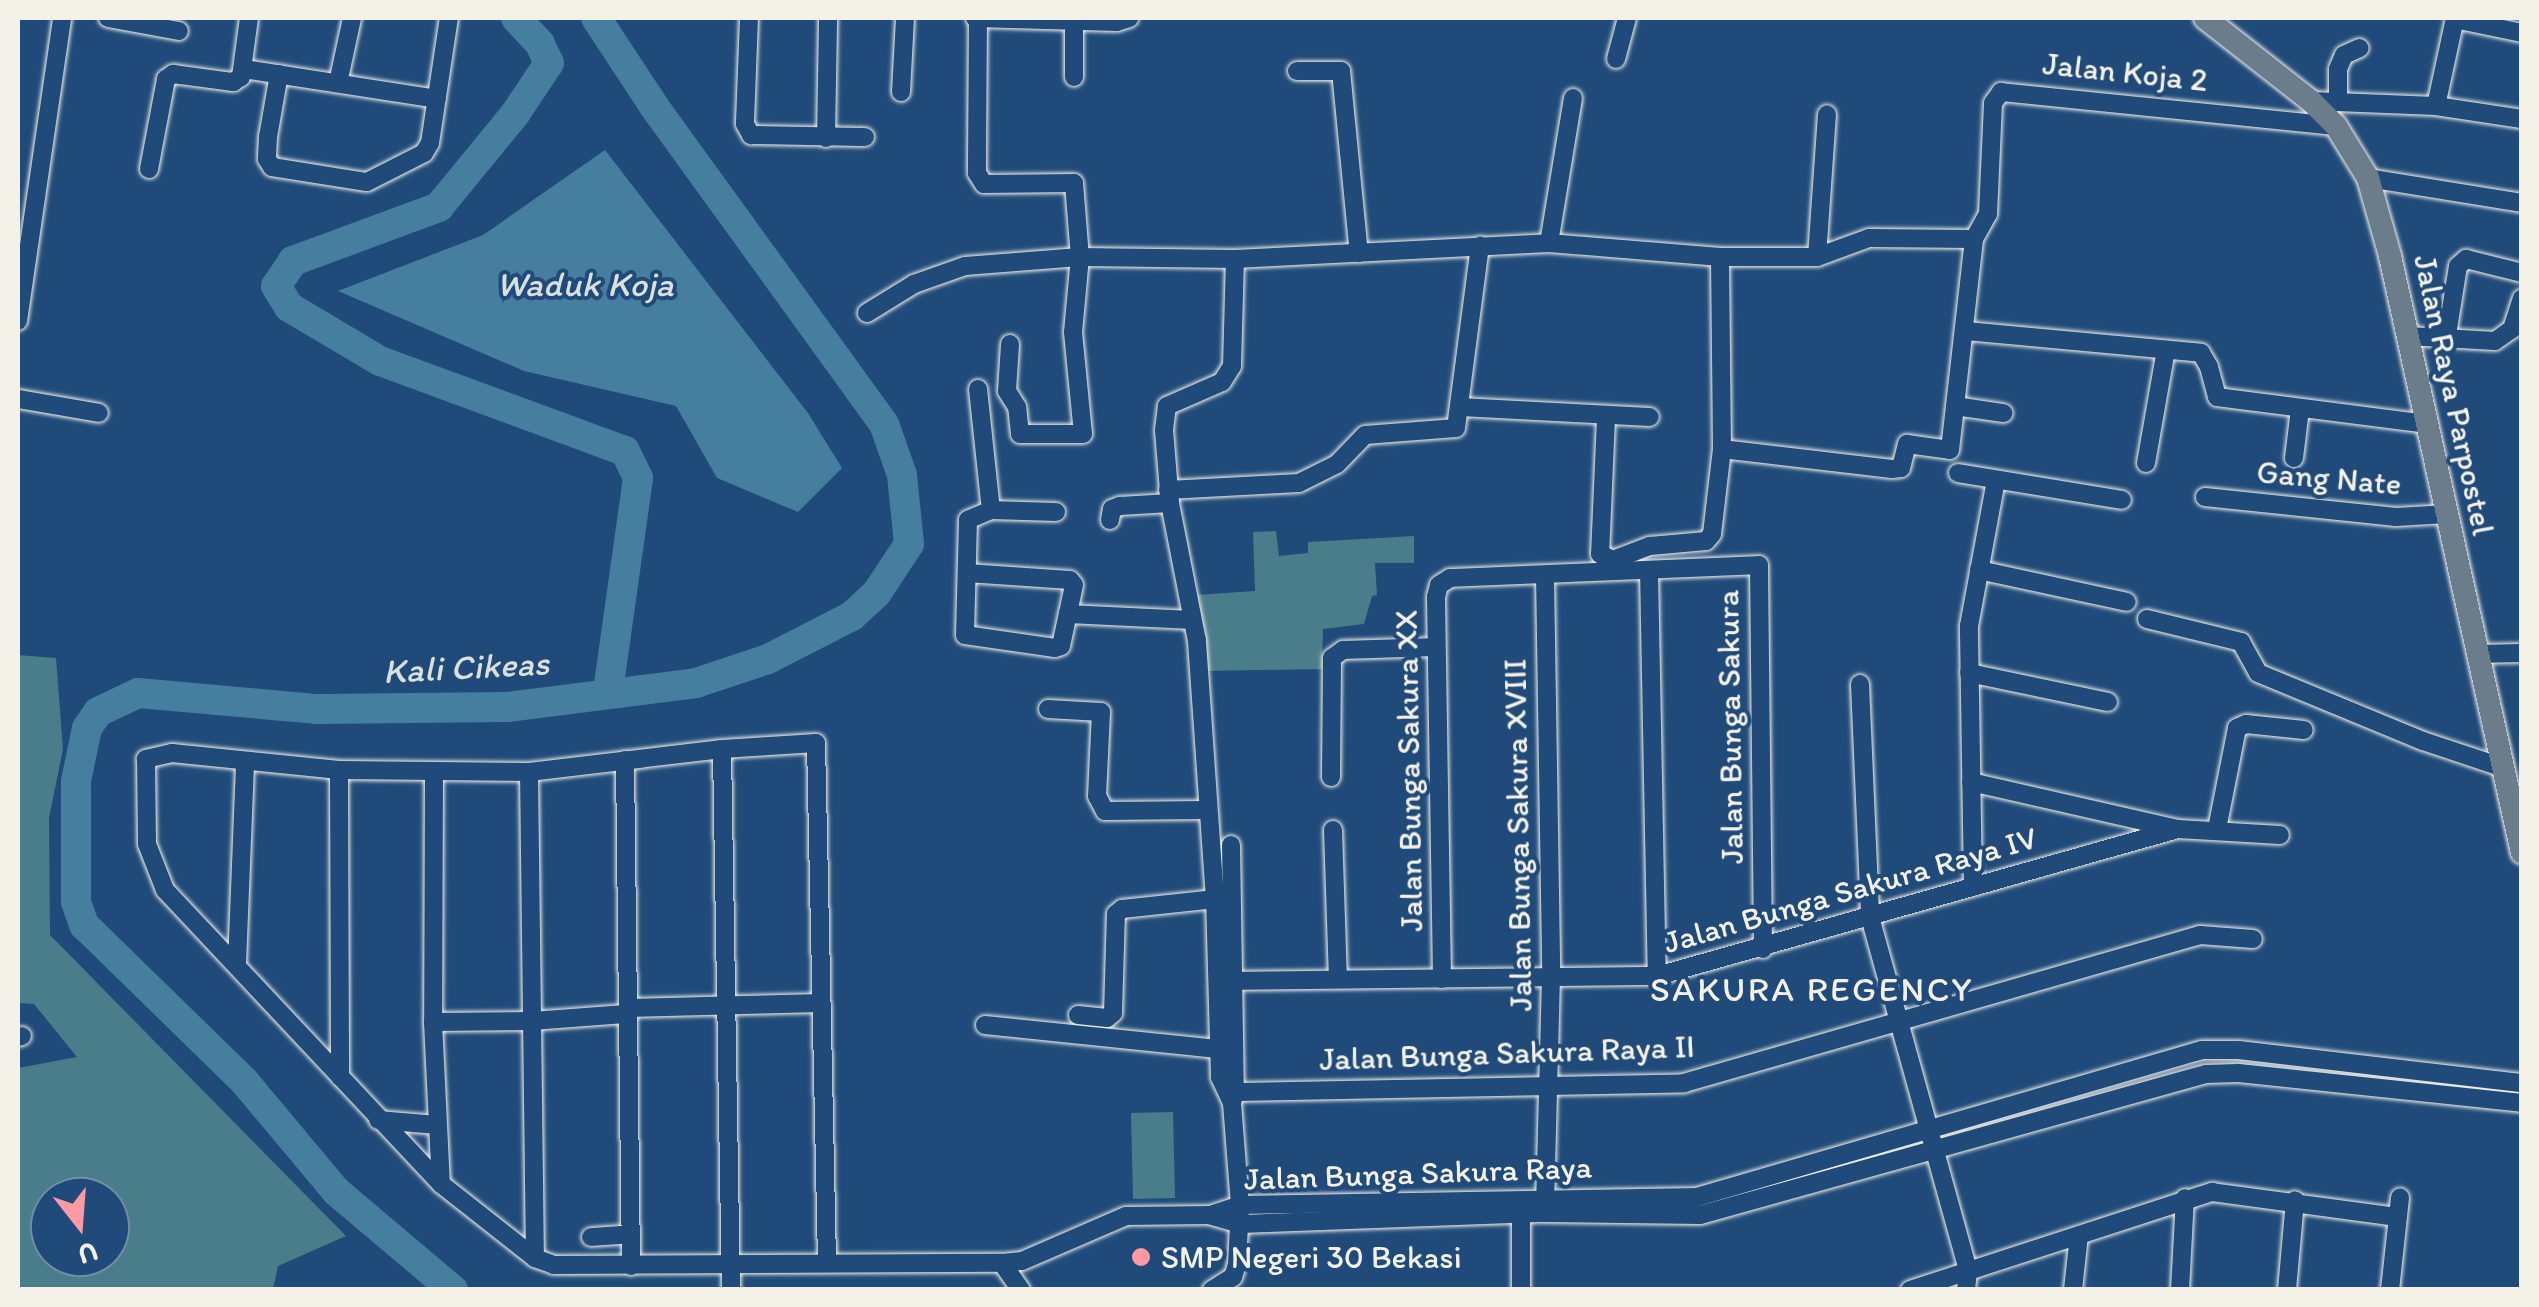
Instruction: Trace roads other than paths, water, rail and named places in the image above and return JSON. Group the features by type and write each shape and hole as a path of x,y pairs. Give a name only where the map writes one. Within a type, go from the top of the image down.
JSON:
{"main road":[{"name":"Jalan Raya Parpostel","path":"2205,18 2311,101 2336,126 2368,178 2408,336 2522,853"}],"street":[{"path":"18,321 23,240 62,18"},
{"path":"108,18 179,30"},
{"path":"148,169 166,79 173,74 232,82 244,68 249,18"},
{"path":"338,83 352,18"},
{"path":"280,74 266,159 280,172 367,182 424,153 430,143 449,18"},
{"path":"750,18 748,131 758,138 865,137"},
{"path":"826,138 828,18"},
{"path":"902,92 905,18"},
{"path":"1010,344 1007,391 1017,407 1020,434 1083,434 1073,332 1080,258 1074,183 984,184 978,173 977,18 1116,22 1129,18"},
{"path":"1616,59 1627,18"},
{"path":"2436,106 2455,18 2522,32"},
{"path":"1074,20 1074,77"},
{"path":"2338,102 2338,69 2344,55 2360,48"},
{"path":"244,68 437,99"},
{"path":"1297,71 1341,71 1360,253"},
{"name":"Jalan Koja 2","path":"1974,240 1988,214 1993,103 2001,92 2336,126"},
{"path":"1548,243 1573,98"},
{"path":"2311,101 2436,106 2522,119"},
{"path":"1816,257 1828,114"},
{"path":"2368,178 2522,202"},
{"path":"868,313 914,284 966,266 1080,258 1235,259 1548,243 1720,257 1816,257 1869,238 1974,240 1950,450 1907,444 1900,468 1892,469 1722,449"},
{"path":"1110,520 1112,509 1128,504 1300,483 1337,464 1365,435 1456,428 1480,246"},
{"path":"1606,418 1600,554 1613,560 1650,546 1706,541 1712,534 1722,449 1720,257"},
{"path":"2446,341 2458,266 2466,258 2522,273"},
{"path":"1233,1098 1220,1077 1215,899 1197,640 1169,497 1167,406 1222,382 1232,366 1235,259"},
{"path":"2408,336 2495,341 2512,329 2522,299"},
{"path":"1966,332 2200,353 2209,367 2217,397 2428,424"},
{"path":"2146,463 2166,350"},
{"path":"978,389 991,510"},
{"path":"18,398 99,413"},
{"path":"1955,406 2003,413"},
{"path":"1460,407 1606,418 1650,417"},
{"path":"2294,458 2300,410"},
{"path":"1958,473 2122,500"},
{"path":"1973,888 1969,626 1996,480"},
{"name":"Gang Nate","path":"2205,496 2396,517 2448,514"},
{"path":"968,573 1070,580 1074,585 1061,646 969,638 964,632 968,520 991,510 1056,512"},
{"name":"Jalan Bunga Sakura XX","path":"1442,979 1435,646 1436,597 1440,586 1450,578 1758,565"},
{"name":"Jalan Bunga Sakura","path":"1758,565 1763,949"},
{"path":"1978,570 2127,602"},
{"path":"1649,572 1656,976"},
{"name":"Jalan Bunga Sakura XVIII","path":"1545,575 1551,977 1545,1205"},
{"path":"1068,614 1192,620"},
{"path":"2147,619 2236,640 2246,648 2258,673 2423,741 2502,767"},
{"path":"1331,777 1332,658 1343,650 1435,646"},
{"path":"2478,654 2522,653"},
{"path":"1968,673 2108,702"},
{"path":"1860,684 1870,917 1967,1280"},
{"path":"1048,709 1101,712 1097,796 1105,810 1206,810"},
{"path":"2216,829 2237,728 2246,724 2304,730"},
{"path":"535,1258 441,1184 263,999 237,964 178,904 156,874 147,844 144,766 152,755 172,753 339,770 529,772 722,749 812,742 819,747 827,1262"},
{"path":"722,749 731,1290"},
{"path":"625,760 624,1014 631,1266"},
{"path":"237,964 245,762"},
{"path":"339,770 340,1077"},
{"path":"434,772 433,1022 441,1184"},
{"path":"529,772 535,1258"},
{"path":"1971,782 2178,829 2280,835"},
{"name":"Jalan Bunga Sakura Raya IV","path":"1234,982 1656,976 1763,949 2178,829"},
{"path":"1333,830 1338,980"},
{"path":"1212,1290 1232,1277 1240,1214 1233,1098 1231,845"},
{"path":"1078,1015 1107,1018 1114,1013 1116,914 1215,899"},
{"name":"Jalan Bunga Sakura Raya II","path":"1233,1098 1684,1083 2200,935 2253,939"},
{"path":"624,1014 628,1008 821,1003"},
{"path":"433,1022 532,1021 624,1014"},
{"path":"985,1025 1218,1049"},
{"name":"Jalan Bunga Sakura Raya","path":"535,1258 554,1265 631,1266 730,1262 1002,1263 1022,1261 1126,1216 1697,1197 2202,1050 2239,1050 2522,1083"},
{"path":"2238,1073 2239,1050"},
{"path":"2412,1090 2413,1070"},
{"name":"Jalan Bunga Sakura Raya","path":"1240,1214 1521,1215 1545,1205 1700,1215 2206,1074 2238,1073 2522,1104"},
{"path":"378,1120 437,1124"},
{"path":"1910,1290 1967,1280 2078,1234 2212,1192 2295,1200 2397,1218"},
{"path":"2180,1290 2186,1198"},
{"path":"2390,1290 2400,1198"},
{"path":"2286,1290 2295,1200"},
{"path":"1521,1215 1521,1290"},
{"path":"591,1237 630,1234"},
{"path":"2073,1290 2078,1234"},
{"path":"1002,1263 1020,1290"}],"water":[{"name":"Waduk Koja","path":"605,150 808,413 842,468 798,512 717,478 676,406 524,371 338,291 483,235"}],"waterway":[{"path":"516,18 540,44 549,63 515,114 439,207 293,261 276,286 289,307 380,361 625,451 638,478 608,692"},
{"name":"Kali Cikeas","path":"453,1290 336,1191 244,1081 84,925 76,902 76,781 87,728 98,712 138,693 318,709 507,707 696,683 768,659 852,616 876,594 909,544 902,475 884,424 654,106 596,18"}],"place":[{"name":"SMP Negeri 30 Bekasi","path":"1141,1257"}],"district":[{"name":"SAKURA REGENCY","path":"1812,989"}]}
